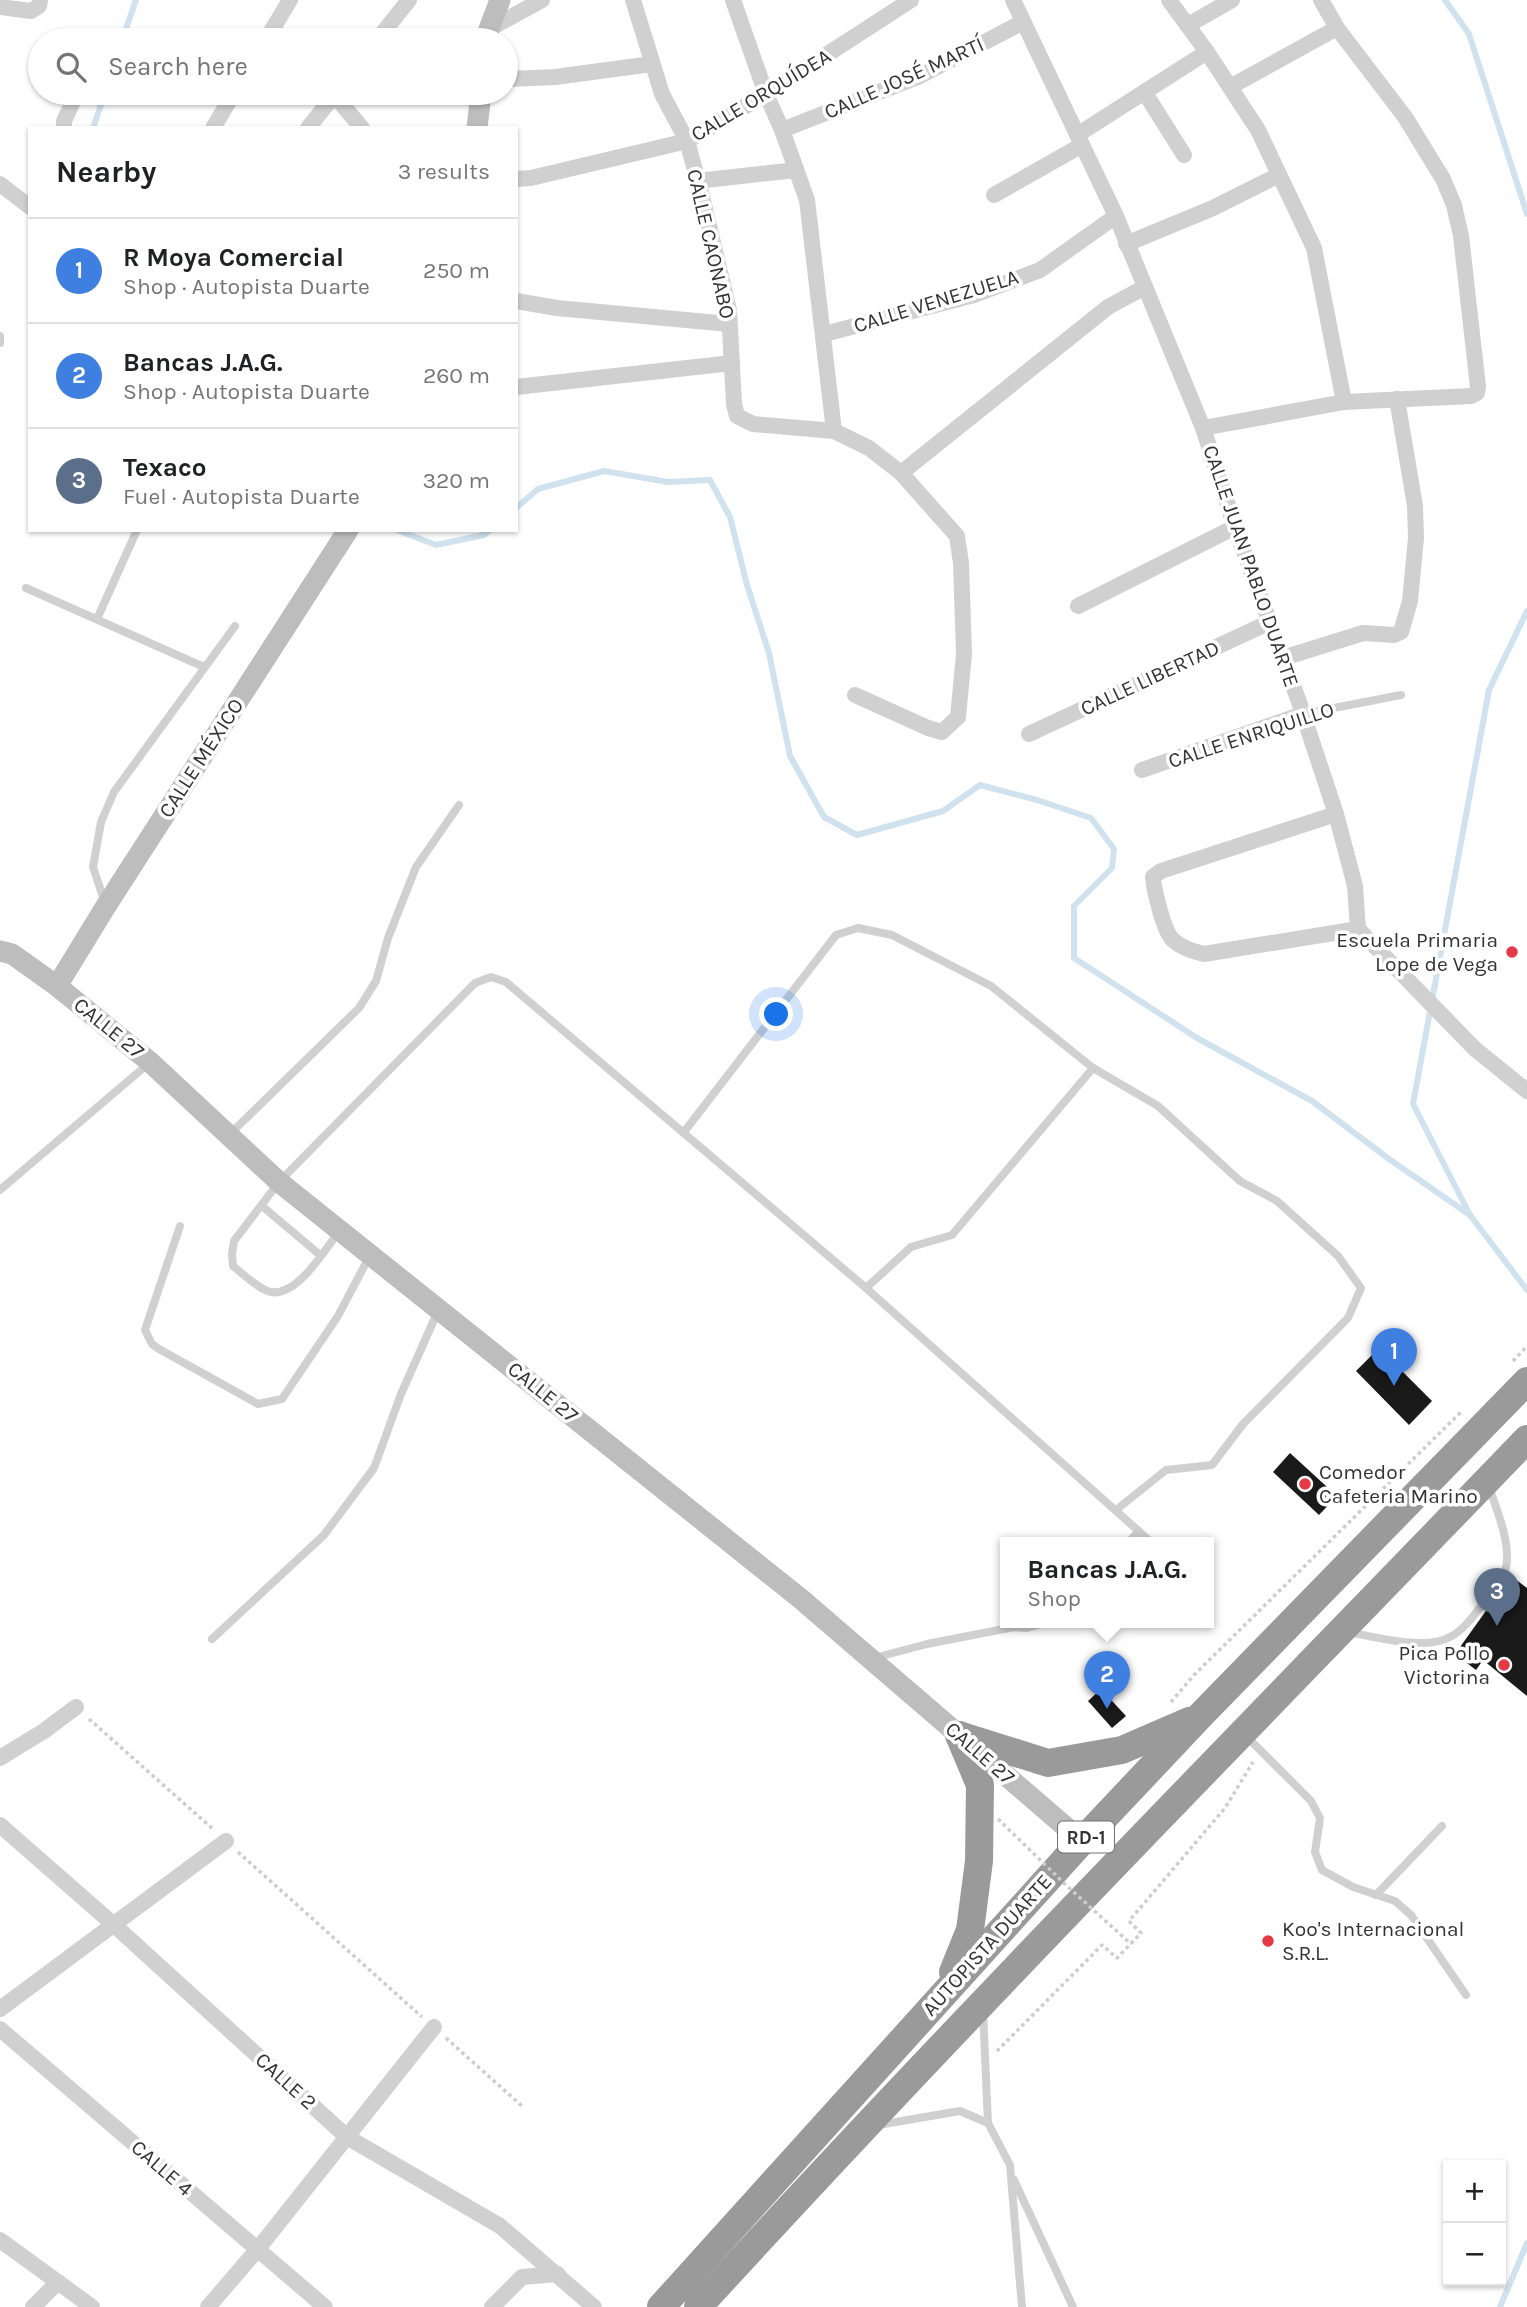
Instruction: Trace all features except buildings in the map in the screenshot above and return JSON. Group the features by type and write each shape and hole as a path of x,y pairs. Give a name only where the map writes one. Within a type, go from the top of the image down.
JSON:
{"highway":[{"name":"AUTOPISTA DUARTE","path":"661,2307 1082,1841 1527,1381"},
{"name":"AUTOPISTA DUARTE","path":"698,2307 983,2001 1251,1741 1341,1631 1527,1439"},
{"path":"959,1735 1048,1763 1122,1750 1201,1715"},
{"path":"946,1990 971,1930 979,1861 980,1785 959,1735"}],"street":[{"path":"273,28 290,0"},
{"path":"387,28 409,0"},
{"path":"490,28 500,0"},
{"path":"499,28 542,0"},
{"name":"CALLE CAONABO","path":"633,0 662,94 687,141 729,310 737,416 753,424 834,431"},
{"path":"733,0 807,201 834,431 869,448 901,473 957,536 961,563 964,654 958,717 942,732 855,695"},
{"name":"CALLE ORQUÍDEA","path":"518,179 687,141 766,94 911,0"},
{"name":"CALLE JUAN PABLO DUARTE","path":"1013,0 1116,216 1203,428 1336,814 1355,886 1358,929"},
{"path":"1169,0 1207,52 1258,131 1314,248 1344,402"},
{"path":"1188,25 1233,0"},
{"path":"1203,428 1344,402 1471,396 1477,393 1461,236 1454,205 1443,179 1405,117 1336,28 1321,0"},
{"path":"0,7 31,11 38,5"},
{"name":"CALLE JOSÉ MARTÍ","path":"782,130 920,76 1023,22"},
{"path":"1230,87 1336,28"},
{"path":"994,195 1207,52"},
{"path":"518,79 555,77 652,64"},
{"path":"1145,93 1184,155"},
{"path":"64,126 71,105"},
{"path":"214,126 227,105"},
{"path":"310,126 326,105"},
{"path":"341,105 360,126"},
{"path":"477,126 480,105"},
{"path":"697,181 796,170"},
{"path":"1126,244 1213,208 1279,175"},
{"path":"0,184 28,205"},
{"name":"CALLE VENEZUELA","path":"824,334 974,295 1040,270 1116,216"},
{"path":"901,473 1108,307 1145,287"},
{"path":"518,301 729,324"},
{"path":"518,387 732,363"},
{"path":"1283,657 1363,633 1394,635 1401,632 1410,601 1416,538 1415,506 1397,399"},
{"path":"1078,606 1235,527"},
{"name":"CALLE MÉXICO","path":"57,986 347,532"},
{"name":"CALLE LIBERTAD","path":"1029,734 1270,622"},
{"name":"CALLE ENRIQUILLO","path":"1142,770 1303,714"},
{"path":"1336,814 1161,871 1153,877 1154,890 1171,939 1187,950 1204,954 1358,929 1475,1049 1527,1091"},
{"name":"CALLE 27","path":"0,951 12,954 57,986 150,1062 279,1182 801,1599 1082,1841"},
{"path":"0,1758 76,1707"},
{"name":"CALLE 2","path":"0,1825 347,2137 500,2226 594,2307"},
{"path":"0,2009 226,1841"},
{"path":"208,2307 257,2250 434,2027"},
{"name":"CALLE 4","path":"0,2029 325,2307"},
{"path":"0,2240 92,2307"},
{"path":"492,2307 522,2277 558,2274"},
{"path":"33,2307 58,2282"}],"lane":[{"path":"0,336 0,343"},
{"path":"97,620 136,532"},
{"path":"26,588 204,667"},
{"path":"106,906 93,867 101,822 114,792 235,626"},
{"name":"CALLE ENRIQUILLO","path":"1303,714 1401,695"},
{"path":"229,1135 359,1008 376,981 388,938 416,867 459,805"},
{"path":"684,1132 836,935 858,928 891,935 991,986 1093,1068 1158,1106 1240,1181 1277,1201 1338,1256 1362,1288 1348,1318 1243,1424 1212,1465 1166,1470 1116,1510"},
{"path":"340,1231 293,1288 280,1293 266,1291 233,1266 234,1241 279,1182 475,983 491,977 506,982 866,1288 1146,1537"},
{"path":"0,1190 150,1062"},
{"path":"866,1288 911,1247 952,1235 1093,1068"},
{"path":"262,1206 320,1255"},
{"path":"180,1226 145,1330 152,1344 159,1349 258,1404 282,1399 338,1316 370,1255"},
{"path":"212,1639 324,1535 374,1468 401,1394 439,1308"},
{"path":"1341,1631 1399,1641 1433,1642 1450,1637 1469,1621 1492,1593 1508,1562 1504,1536 1488,1480"},
{"path":"1134,1537 1139,1531"},
{"path":"871,1659 927,1644 1009,1628"},
{"path":"1251,1741 1311,1801 1320,1818 1315,1852 1322,1870 1353,1887 1395,1901 1411,1915 1466,1995"},
{"path":"1376,1895 1442,1826"},
{"path":"983,2001 988,2123 1010,2165 1022,2307"},
{"path":"864,2127 960,2111 988,2123"},
{"path":"1011,2175 1073,2307"}],"path":[{"path":"1169,1704 1204,1665 1471,1402"},
{"path":"76,1707 523,2107"},
{"path":"985,2063 1102,1945 1117,1958 1141,1933 1129,1921 1225,1808 1244,1781 1251,1741"},
{"path":"998,1819 1131,1944"}],"waterway":[{"path":"126,28 136,0"},
{"path":"1445,0 1469,34 1527,214"},
{"path":"94,126 101,105"},
{"path":"518,506 538,489 604,471 668,482 710,480 730,517 747,585 769,653 790,756 824,817 857,835 943,811 980,785 1091,818 1114,849 1112,868 1074,906 1074,958 1197,1038 1312,1101 1470,1215"},
{"path":"402,532 436,545 488,532"},
{"path":"1527,611 1489,690 1413,1104 1470,1215 1527,1290"},
{"path":"1500,2307 1527,2243"}],"place":[{"name":"Escuela Primaria Lope de Vega","path":"1512,952"},
{"name":"R Moya Comercial","path":"1394,1386"},
{"name":"Comedor Cafeteria Marino","path":"1305,1484"},
{"name":"Texaco","path":"1497,1626"},
{"name":"Pica Pollo Victorina","path":"1504,1665"},
{"name":"Bancas J.A.G.","path":"1107,1709"},
{"name":"Koo's Internacional S.R.L.","path":"1268,1941"}]}
